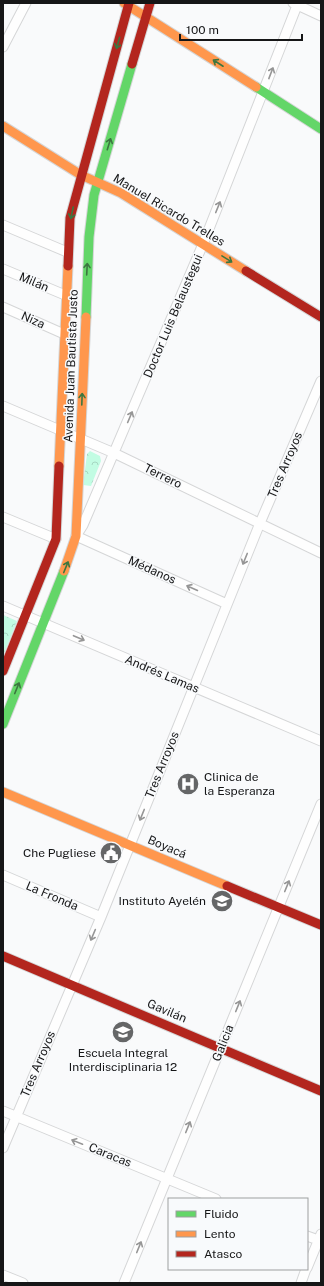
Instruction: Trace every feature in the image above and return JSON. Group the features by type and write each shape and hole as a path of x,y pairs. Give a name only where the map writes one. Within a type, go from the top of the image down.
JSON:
{"main road":[{"name":"Avenida Juan Bautista Justo","path":"3,724 69,558 76,536 89,237 97,181 150,3"},
{"name":"Avenida Juan Bautista Justo","path":"3,671 56,539 65,295 70,218 127,4"},
{"path":"127,4 321,130"},
{"name":"Manuel Ricardo Trelles","path":"3,126 81,175 121,193 321,317"},
{"name":"Boyacá","path":"3,792 321,925"},
{"name":"Gavilán","path":"3,956 73,984 321,1090"}],"street":[{"path":"3,47 26,3"},
{"path":"296,4 321,16"},
{"name":"Doctor Luis Belaustegui","path":"76,536 83,525 203,244 264,92 296,4"},
{"path":"3,225 68,252"},
{"name":"Milán","path":"3,268 65,295"},
{"name":"Niza","path":"3,307 64,334"},
{"name":"Tres Arroyos","path":"3,1148 101,916 260,523 321,381"},
{"name":"Terrero","path":"3,406 61,432 80,438 114,453 321,553"},
{"path":"3,517 56,539"},
{"name":"Médanos","path":"76,536 227,604"},
{"name":"Andrés Lamas","path":"3,606 321,741"},
{"name":"Galicia","path":"124,1283 321,804"},
{"name":"La Fronda","path":"3,875 101,916"},
{"name":"Caracas","path":"3,1112 214,1198"},
{"path":"308,1236 320,1239 308,1266"},
{"path":"301,1283 306,1270"},
{"path":"3,1275 23,1283"}],"green space":[{"path":"90,451 100,456 101,461 91,486 83,485 87,454"},
{"path":"3,615 17,621 3,656"}],"traffic: fast":[{"path":"86,317 89,237 94,195 132,64"},
{"path":"256,87 321,129"},
{"path":"3,724 64,571"}],"traffic: slow":[{"path":"124,3 256,87"},
{"path":"3,126 81,175 121,193 246,271"},
{"path":"59,466 68,266"},
{"path":"64,571 76,536 86,317"},
{"path":"3,792 227,886"}],"traffic: jam":[{"path":"68,266 70,218 129,3"},
{"path":"132,64 150,3"},
{"path":"246,271 321,317"},
{"path":"3,671 56,539 59,466"},
{"path":"227,886 321,925"},
{"path":"3,956 321,1091"}],"place":[{"name":"Clinica de la Esperanza","path":"188,784"},
{"name":"Che Pugliese","path":"111,853"},
{"name":"Instituto Ayelén","path":"222,901"},
{"name":"Escuela Integral Interdisciplinaria 12","path":"123,1032"}]}
